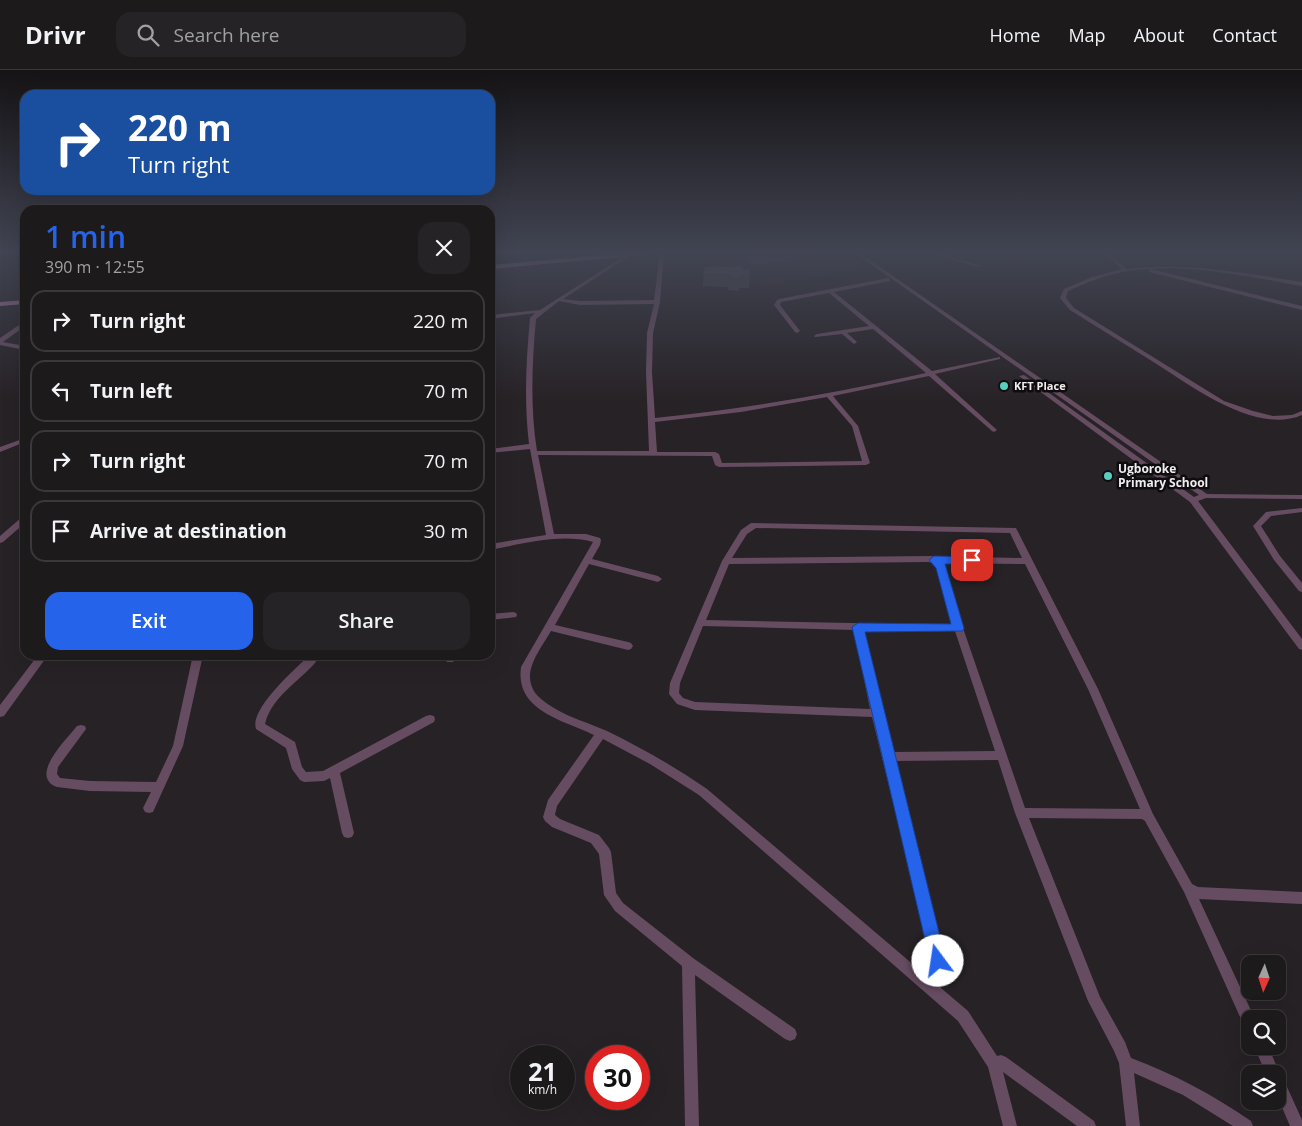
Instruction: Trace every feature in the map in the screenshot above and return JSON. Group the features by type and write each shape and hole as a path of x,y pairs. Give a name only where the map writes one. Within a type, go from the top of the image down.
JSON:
{"main road":[{"path":"0,304 14,302"}],"street":[{"path":"551,538 529,413 529,360 533,318 556,302"},
{"path":"571,302 580,304 646,302"},
{"path":"653,452 653,420 649,372 650,333 657,302"},
{"path":"778,302 777,305 797,331"},
{"path":"844,302 931,374 994,430"},
{"path":"919,302 1193,500 1302,646"},
{"path":"928,302 1205,496"},
{"path":"1067,302 1072,309 1222,402 1248,413 1270,417 1297,416 1302,413"},
{"path":"1279,302 1302,308"},
{"path":"495,316 541,311"},
{"path":"0,342 20,327"},
{"path":"817,336 874,327"},
{"path":"844,332 854,342"},
{"path":"0,342 20,347"},
{"path":"653,420 691,417 830,396 998,358"},
{"path":"495,451 715,454 719,465 866,463 855,426 830,396"},
{"path":"0,450 20,442"},
{"path":"1193,500 1205,496 1302,497"},
{"path":"1302,510 1269,514 1256,526 1302,589"},
{"path":"0,540 20,524"},
{"path":"876,713 695,706 680,701 674,694 675,683 699,623 726,561 744,532 754,526 1013,530 1093,689 1149,817 1188,888 1244,1010"},
{"path":"495,546 578,536 596,540 587,561 526,667 526,686 535,699 550,711 601,733 665,765 703,792 962,1016 994,1064 1010,1126"},
{"path":"934,560 941,567 958,628 1021,813 1095,1001 1120,1046 1126,1063 1133,1126"},
{"path":"587,561 658,579"},
{"path":"726,561 1028,561"},
{"path":"495,617 513,615"},
{"path":"699,623 958,628"},
{"path":"549,627 628,646"},
{"path":"858,627 876,713 938,961 934,991"},
{"path":"0,712 39,660"},
{"path":"149,808 178,746 197,660"},
{"path":"311,660 266,708 260,718 260,726 291,746 297,769 304,777 324,776 430,719"},
{"path":"81,729 53,765 51,776 57,782 90,786 159,787"},
{"path":"601,733 552,804 549,817 556,823 595,839 605,852 610,895 619,907 688,964 790,1034"},
{"path":"887,757 1002,756"},
{"path":"334,771 348,833"},
{"path":"1021,813 1132,813 1149,817"},
{"path":"1188,888 1205,895 1302,898"},
{"path":"688,964 692,1126"},
{"path":"994,1064 1001,1062 1088,1126"},
{"path":"1126,1063 1186,1087 1208,1099 1246,1126"},
{"path":"1286,1101 1297,1126"}],"place":[{"name":"KFT Place","path":"1004,386"},
{"name":"Ugboroke Primary School","path":"1108,476"}],"route":[{"path":"938,961 876,713 858,627 958,628 940,563 934,560 972,560"}]}
